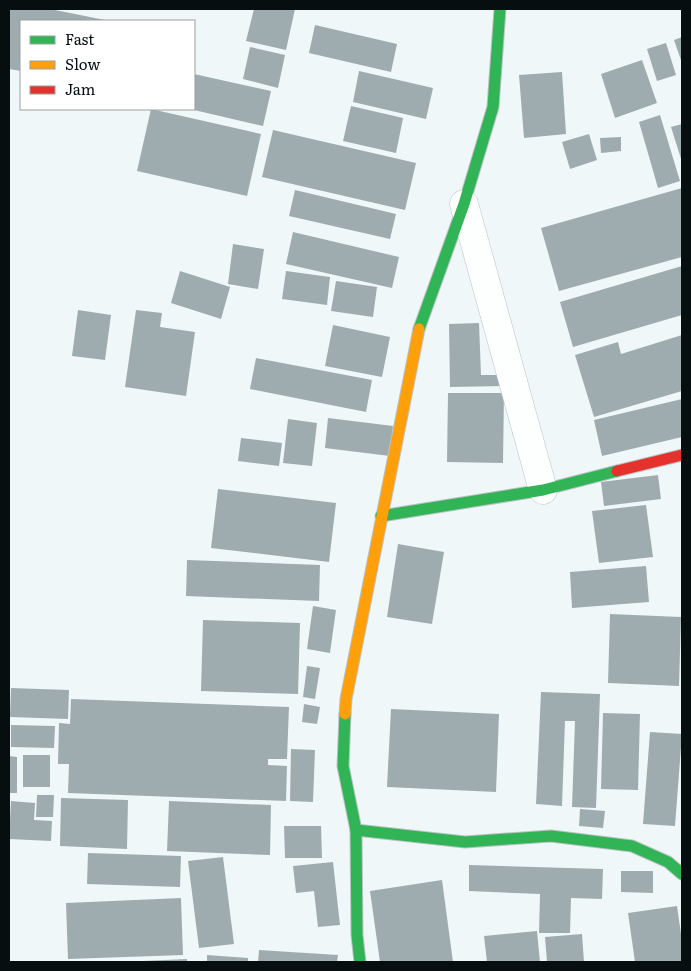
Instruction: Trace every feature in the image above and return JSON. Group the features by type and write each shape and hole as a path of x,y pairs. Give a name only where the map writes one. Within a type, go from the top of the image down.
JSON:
{"street":[{"path":"360,962 357,935 356,830 343,766 346,699 421,321 464,204 493,107 500,9"},
{"path":"464,204 543,490"},
{"path":"381,516 543,490 682,455"},
{"path":"356,830 465,842 551,836 632,846 668,862 682,874"}],"building":[{"path":"9,9 50,9 105,20 20,20 20,71 9,69"},
{"path":"254,9 295,9 286,50 246,41"},
{"path":"315,25 397,44 391,72 309,53"},
{"path":"682,37 682,63 674,40"},
{"path":"666,43 676,75 657,81 647,49"},
{"path":"250,47 285,55 278,88 243,79"},
{"path":"642,60 657,103 615,118 601,74"},
{"path":"359,71 433,88 426,119 353,102"},
{"path":"562,72 566,134 524,138 519,75"},
{"path":"195,74 271,91 263,126 194,110"},
{"path":"351,106 403,118 396,153 343,141"},
{"path":"151,110 261,134 247,196 137,171"},
{"path":"660,115 680,181 658,188 639,122"},
{"path":"682,124 682,162 671,127"},
{"path":"273,130 416,163 405,210 262,177"},
{"path":"589,134 597,160 570,169 562,142"},
{"path":"621,137 621,151 601,153 600,138"},
{"path":"682,188 682,257 559,291 541,228"},
{"path":"295,190 396,214 390,239 289,216"},
{"path":"293,232 399,257 392,288 286,264"},
{"path":"233,244 264,249 258,289 228,284"},
{"path":"682,266 682,315 573,347 560,302"},
{"path":"180,271 230,287 221,319 171,303"},
{"path":"286,271 330,277 327,305 282,299"},
{"path":"336,281 377,287 373,317 331,311"},
{"path":"78,310 111,315 105,360 72,356"},
{"path":"136,310 162,313 160,327 195,332 186,396 125,387"},
{"path":"479,323 481,375 504,375 505,386 450,387 449,324"},
{"path":"333,325 390,337 382,377 325,366"},
{"path":"682,335 682,391 594,417 575,355 618,342 621,354"},
{"path":"256,358 372,380 366,412 250,389"},
{"path":"448,393 504,393 503,463 447,462"},
{"path":"682,399 682,437 602,456 594,420"},
{"path":"328,418 393,426 390,456 325,448"},
{"path":"288,419 317,423 312,466 283,463"},
{"path":"241,438 282,443 279,466 238,461"},
{"path":"658,475 661,499 604,506 601,482"},
{"path":"218,489 336,503 329,562 211,548"},
{"path":"646,505 653,557 599,563 592,511"},
{"path":"398,544 444,552 432,624 387,617"},
{"path":"187,560 320,565 319,601 186,596"},
{"path":"646,566 649,602 572,608 570,572"},
{"path":"313,606 336,610 330,653 307,649"},
{"path":"610,614 681,617 679,686 608,683"},
{"path":"203,620 300,623 298,694 201,691"},
{"path":"307,666 320,668 315,699 303,697"},
{"path":"11,688 69,690 68,719 10,717"},
{"path":"541,692 600,694 596,808 572,807 575,721 565,721 562,806 536,804"},
{"path":"71,699 289,707 287,759 268,759 268,765 287,766 286,801 68,793 69,764 58,764 59,723 70,724"},
{"path":"304,704 320,707 317,724 302,722"},
{"path":"391,709 499,714 496,792 387,787"},
{"path":"603,713 640,714 638,790 601,789"},
{"path":"11,725 55,726 54,748 11,747"},
{"path":"650,732 682,734 675,826 643,824"},
{"path":"291,749 315,750 313,802 290,801"},
{"path":"23,755 50,755 50,787 23,787"},
{"path":"9,756 17,757 17,793 9,793"},
{"path":"37,795 54,795 53,817 36,817"},
{"path":"61,798 128,800 127,849 60,846"},
{"path":"11,801 35,803 34,820 52,821 51,841 9,839"},
{"path":"169,801 271,805 270,855 167,851"},
{"path":"580,809 605,811 603,828 579,826"},
{"path":"284,826 321,826 322,858 285,858"},
{"path":"88,853 181,856 180,887 87,884"},
{"path":"223,857 234,944 199,948 188,861"},
{"path":"333,862 340,925 318,927 314,891 296,893 293,866"},
{"path":"469,865 603,869 602,899 571,898 570,933 539,933 540,894 469,891"},
{"path":"621,871 653,871 653,893 621,892"},
{"path":"442,880 453,962 380,962 370,891"},
{"path":"181,898 183,955 68,959 66,903"},
{"path":"677,906 682,941 682,962 635,962 628,913"},
{"path":"537,931 540,962 487,962 484,936"},
{"path":"582,934 584,962 547,962 545,937"},
{"path":"259,950 338,955 337,962 258,962"},
{"path":"207,955 248,958 248,962 207,962"},
{"path":"187,959 187,962 143,962 143,961"}],"traffic: fast":[{"path":"419,329 464,204 493,107 500,9"},
{"path":"381,516 543,490 617,471"},
{"path":"345,714 343,766 356,830 357,935 360,962"},
{"path":"356,830 465,842 551,836 632,846 668,862 682,874"}],"traffic: slow":[{"path":"345,714 346,699 419,329"}],"traffic: jam":[{"path":"617,471 682,455"}]}
